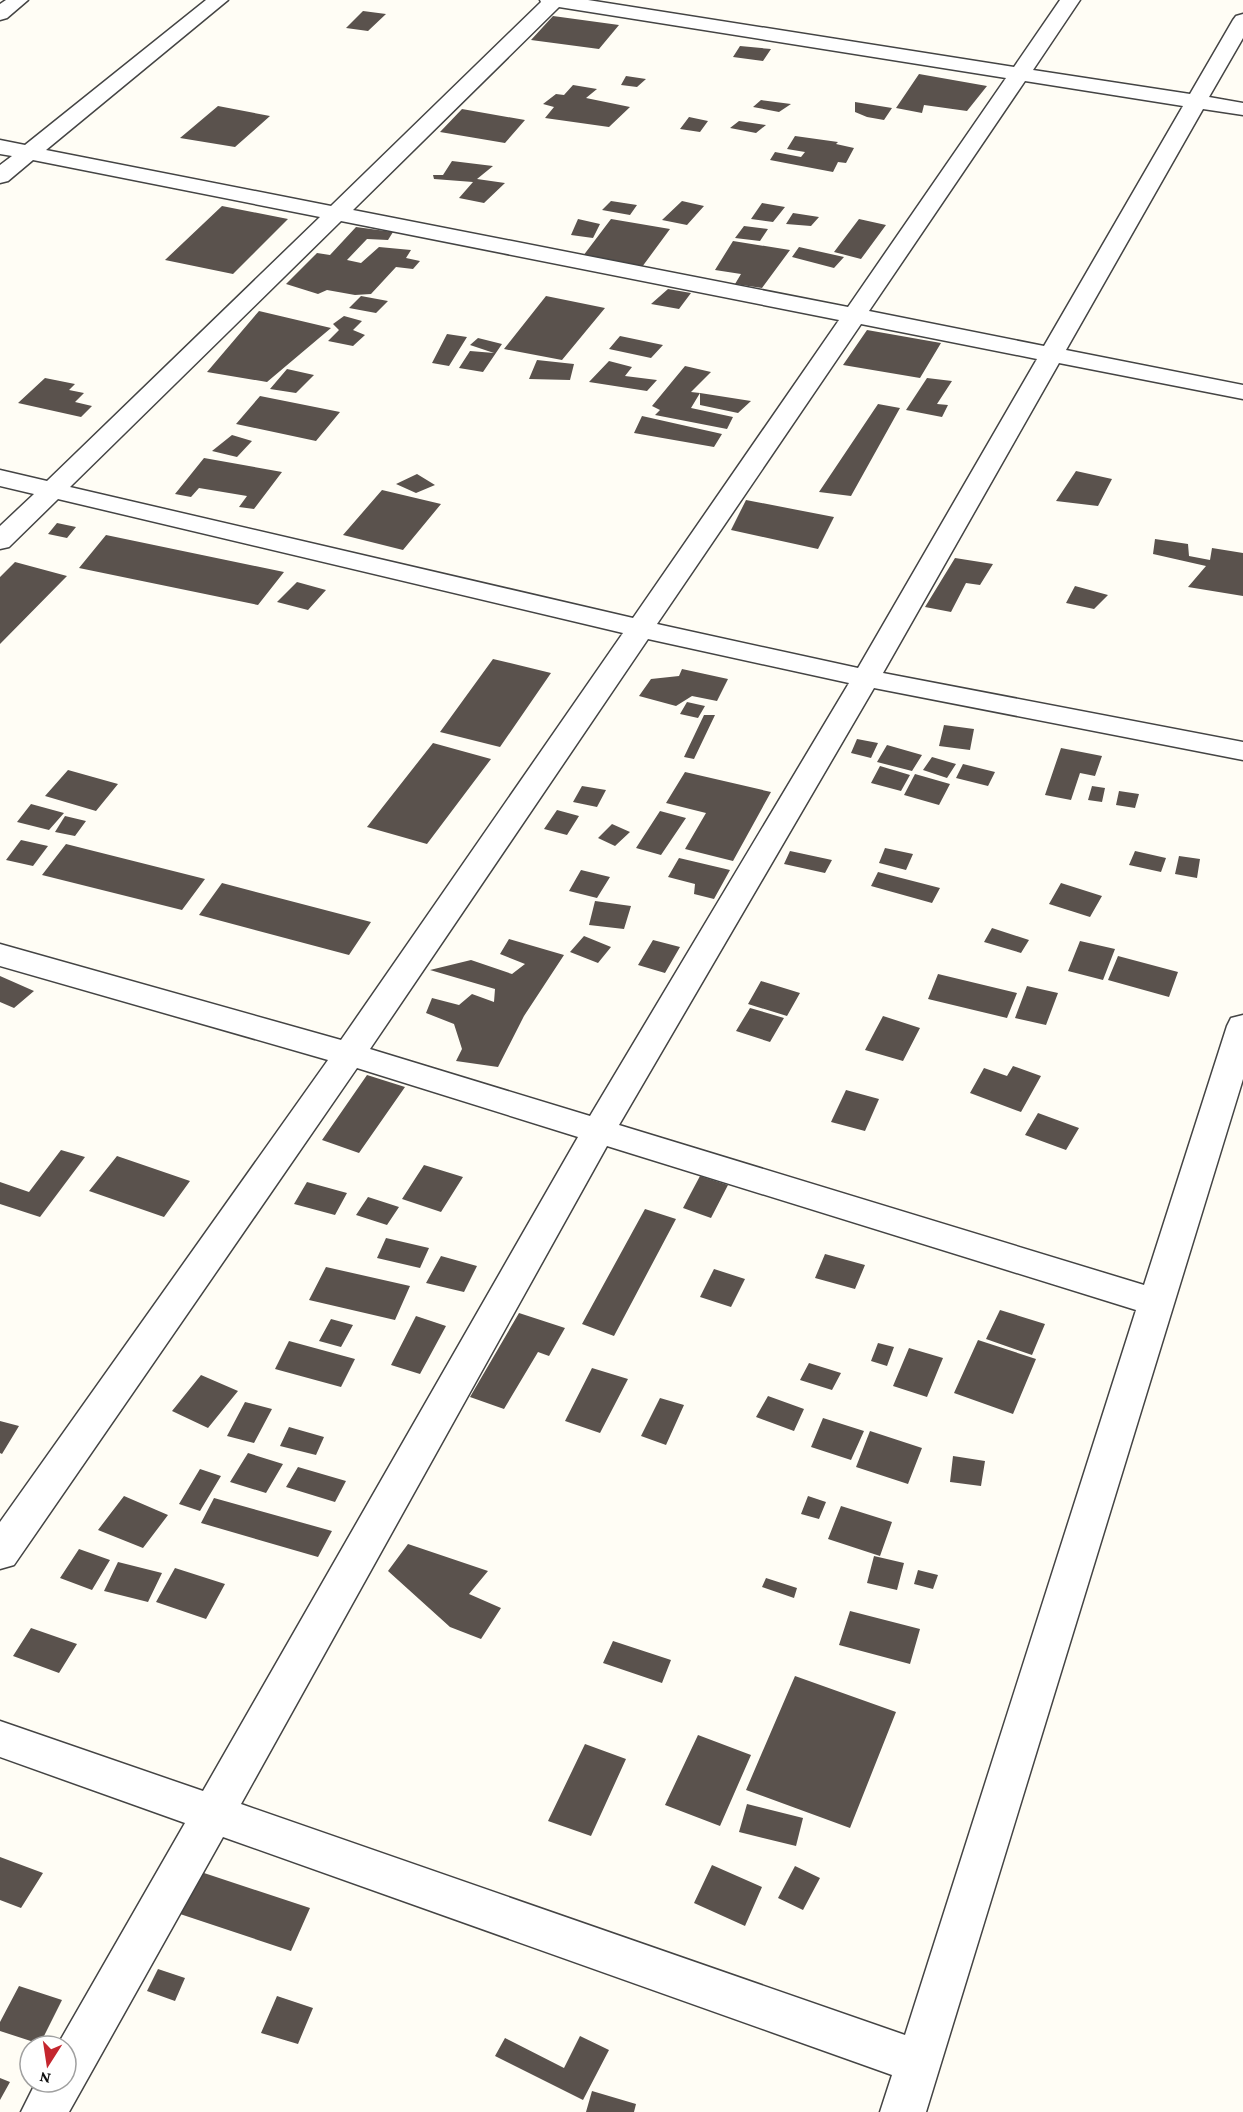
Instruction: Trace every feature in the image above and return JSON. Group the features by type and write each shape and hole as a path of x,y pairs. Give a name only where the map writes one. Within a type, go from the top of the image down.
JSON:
{"street":[{"path":"0,14 18,0"},
{"path":"0,176 218,0"},
{"path":"0,541 553,0 1243,109"},
{"path":"0,1553 349,1054 642,629 852,317 1070,0"},
{"path":"78,2053 599,1131 866,678 1243,20"},
{"path":"0,147 852,317 1243,392"},
{"path":"0,478 642,629 866,678 1243,751"},
{"path":"0,955 349,1054 1157,1303"},
{"path":"903,2112 1243,1026"},
{"path":"0,1739 919,2062"},
{"path":"44,2112 54,2094"}],"building":[{"path":"363,11 386,14 368,31 346,28"},
{"path":"553,16 619,25 599,49 531,40"},
{"path":"740,46 771,49 763,61 733,57"},
{"path":"919,74 987,86 967,111 924,105 922,113 896,108"},
{"path":"626,76 646,79 637,87 621,85"},
{"path":"573,85 597,89 586,98 630,107 609,127 545,118 554,107 543,104 556,94 564,95"},
{"path":"761,100 791,104 779,112 753,107"},
{"path":"855,102 892,108 884,120 855,112"},
{"path":"218,106 270,116 235,147 180,138"},
{"path":"462,109 525,120 505,143 440,132"},
{"path":"689,117 708,121 700,132 680,129"},
{"path":"739,121 766,125 756,133 730,128"},
{"path":"795,136 838,142 836,144 854,148 846,163 838,162 833,172 770,160 775,152 801,157 805,152 787,149"},
{"path":"452,161 493,166 477,179 505,183 484,203 459,198 473,182 434,179 433,175 443,175"},
{"path":"611,201 637,205 630,215 602,210"},
{"path":"682,201 704,206 687,225 662,220"},
{"path":"762,203 785,207 773,222 751,219"},
{"path":"222,206 288,219 233,274 165,260"},
{"path":"793,213 819,217 811,226 786,224"},
{"path":"578,219 600,224 593,238 571,235"},
{"path":"611,219 670,229 642,267 583,256"},
{"path":"859,219 886,225 861,259 834,252"},
{"path":"744,226 768,229 760,241 735,238"},
{"path":"356,227 393,232 388,240 367,239 347,260 361,263 379,247 411,250 406,258 420,261 413,269 396,267 371,294 355,295 327,290 318,294 286,284 317,253 330,255"},
{"path":"733,241 790,250 762,288 735,284 741,274 715,270"},
{"path":"799,247 844,257 834,268 792,257"},
{"path":"668,289 691,293 679,309 651,304"},
{"path":"361,296 388,301 376,313 349,308"},
{"path":"546,296 605,308 562,360 504,349"},
{"path":"259,311 331,328 267,382 207,372"},
{"path":"344,316 362,321 353,330 365,335 353,346 328,341 339,330 333,324"},
{"path":"867,330 941,343 920,378 843,365"},
{"path":"447,334 467,337 449,366 432,363"},
{"path":"620,336 663,345 651,358 609,349"},
{"path":"478,338 502,344 483,372 459,368 470,351 494,353 470,345"},
{"path":"537,360 574,364 570,380 529,379"},
{"path":"609,361 632,367 625,376 657,380 647,391 589,382"},
{"path":"685,366 711,372 691,392 700,393 691,408 733,417 727,429 655,415 660,410 652,406"},
{"path":"287,369 314,375 296,393 270,389"},
{"path":"45,378 75,384 69,390 84,393 75,402 92,406 81,417 18,403"},
{"path":"927,378 952,381 937,404 948,405 942,417 906,410"},
{"path":"700,393 751,401 738,413 700,405"},
{"path":"260,396 340,412 316,441 236,424"},
{"path":"878,404 900,408 851,496 819,492"},
{"path":"642,416 722,434 714,447 634,433"},
{"path":"232,435 252,441 237,457 212,451"},
{"path":"204,458 282,472 254,509 239,507 247,496 199,488 191,497 175,494"},
{"path":"1076,471 1112,479 1098,506 1056,501"},
{"path":"417,474 435,485 416,493 396,484"},
{"path":"382,490 441,504 403,550 343,535"},
{"path":"746,500 834,517 818,549 731,530"},
{"path":"57,523 76,527 67,538 48,534"},
{"path":"106,535 284,572 258,605 79,568"},
{"path":"1155,539 1188,544 1189,556 1210,560 1212,548 1243,553 1243,596 1188,587 1206,566 1153,554"},
{"path":"955,558 993,564 980,585 966,583 951,612 925,607"},
{"path":"15,562 67,576 0,644 0,577"},
{"path":"297,582 326,590 308,610 277,602"},
{"path":"1075,586 1108,595 1094,609 1066,603"},
{"path":"493,659 551,673 500,747 440,732"},
{"path":"682,669 728,679 717,701 692,696 676,706 639,696 651,679 679,676"},
{"path":"687,702 705,706 698,718 680,714"},
{"path":"704,715 715,715 694,759 684,757"},
{"path":"944,725 974,729 970,750 939,746"},
{"path":"857,739 878,743 871,758 851,753"},
{"path":"433,743 491,759 427,844 367,827"},
{"path":"887,745 922,755 912,771 877,762"},
{"path":"1061,748 1102,756 1095,776 1080,773 1071,800 1045,795"},
{"path":"932,757 956,764 947,778 923,770"},
{"path":"963,764 995,772 988,786 956,778"},
{"path":"880,766 910,775 901,791 871,783"},
{"path":"68,770 118,784 96,811 45,796"},
{"path":"685,772 771,792 733,861 685,849 706,813 666,803"},
{"path":"915,774 950,784 939,805 904,795"},
{"path":"582,786 606,790 597,807 573,802"},
{"path":"1092,786 1105,788 1102,802 1088,800"},
{"path":"1119,791 1139,794 1135,808 1116,805"},
{"path":"31,804 64,813 49,830 17,822"},
{"path":"557,810 579,816 567,835 544,829"},
{"path":"660,811 686,818 661,855 636,848"},
{"path":"65,816 86,821 75,836 55,832"},
{"path":"612,824 630,832 615,846 598,838"},
{"path":"21,840 48,846 33,866 6,860"},
{"path":"66,844 205,879 182,910 42,875"},
{"path":"885,848 913,854 906,870 879,863"},
{"path":"790,851 832,860 825,873 784,864"},
{"path":"1135,851 1166,858 1161,872 1129,865"},
{"path":"1179,856 1200,859 1197,878 1175,874"},
{"path":"679,858 730,870 714,899 694,894 695,884 668,877"},
{"path":"581,870 610,877 597,898 569,891"},
{"path":"878,872 940,888 932,903 871,886"},
{"path":"222,883 371,922 349,955 199,915"},
{"path":"1061,883 1102,896 1090,917 1049,904"},
{"path":"595,901 631,906 624,929 589,925"},
{"path":"992,928 1029,940 1021,953 984,942"},
{"path":"584,936 611,947 598,963 570,952"},
{"path":"509,939 564,955 524,1016 498,1067 456,1061 462,1049 454,1024 426,1013 432,998 459,1005 472,994 494,1002 495,989 430,970 471,960 512,974 525,964 500,954"},
{"path":"653,940 680,947 665,973 638,965"},
{"path":"1080,941 1115,949 1103,980 1068,971"},
{"path":"1118,956 1178,972 1169,997 1108,980"},
{"path":"938,974 1017,993 1007,1018 928,999"},
{"path":"0,976 34,991 14,1008 0,1002"},
{"path":"761,981 800,993 787,1016 748,1004"},
{"path":"1027,986 1058,993 1046,1025 1015,1018"},
{"path":"750,1008 784,1018 770,1042 736,1031"},
{"path":"883,1016 920,1028 903,1061 865,1050"},
{"path":"1013,1066 1041,1076 1021,1112 970,1093 984,1068 1007,1076"},
{"path":"367,1075 405,1087 359,1153 322,1140"},
{"path":"846,1090 879,1099 865,1131 831,1122"},
{"path":"1038,1113 1079,1128 1066,1150 1025,1135"},
{"path":"61,1150 85,1157 40,1217 0,1204 0,1182 29,1192"},
{"path":"117,1156 190,1181 164,1217 89,1191"},
{"path":"424,1165 463,1177 441,1212 402,1199"},
{"path":"700,1176 728,1185 711,1218 683,1208"},
{"path":"307,1182 347,1193 335,1215 294,1204"},
{"path":"368,1197 399,1207 387,1225 356,1215"},
{"path":"645,1209 676,1219 614,1336 582,1324"},
{"path":"386,1238 429,1248 420,1268 377,1258"},
{"path":"825,1254 865,1265 855,1289 815,1278"},
{"path":"441,1256 477,1266 464,1292 426,1283"},
{"path":"326,1267 410,1286 395,1320 309,1300"},
{"path":"714,1269 745,1279 731,1307 700,1297"},
{"path":"1000,1310 1045,1324 1032,1355 986,1339"},
{"path":"519,1313 565,1328 549,1356 538,1352 504,1409 470,1397"},
{"path":"416,1316 446,1326 420,1374 391,1365"},
{"path":"331,1319 353,1325 341,1347 319,1341"},
{"path":"978,1340 1036,1359 1013,1414 954,1393"},
{"path":"289,1341 355,1359 341,1387 275,1369"},
{"path":"878,1343 894,1347 887,1366 871,1361"},
{"path":"909,1348 943,1358 927,1397 893,1386"},
{"path":"809,1363 841,1373 832,1390 800,1380"},
{"path":"592,1368 628,1379 600,1433 565,1421"},
{"path":"201,1375 238,1391 208,1428 172,1411"},
{"path":"768,1396 804,1409 794,1431 756,1417"},
{"path":"660,1398 684,1405 666,1445 641,1436"},
{"path":"245,1402 272,1409 254,1443 227,1436"},
{"path":"823,1418 864,1431 851,1460 811,1447"},
{"path":"0,1421 19,1426 2,1454 0,1453"},
{"path":"289,1427 324,1437 316,1455 280,1446"},
{"path":"870,1431 922,1448 908,1484 856,1467"},
{"path":"248,1453 283,1464 266,1493 230,1482"},
{"path":"953,1456 985,1461 981,1486 950,1482"},
{"path":"298,1467 346,1481 335,1502 286,1487"},
{"path":"200,1469 221,1476 200,1511 179,1504"},
{"path":"124,1496 168,1515 143,1548 98,1530"},
{"path":"808,1496 826,1502 819,1519 801,1514"},
{"path":"214,1498 332,1531 318,1557 201,1523"},
{"path":"841,1506 892,1522 880,1556 828,1539"},
{"path":"408,1544 488,1571 469,1594 501,1608 481,1639 450,1627 388,1571"},
{"path":"79,1549 110,1560 92,1590 60,1578"},
{"path":"874,1556 904,1563 897,1590 867,1583"},
{"path":"118,1562 162,1573 148,1602 104,1591"},
{"path":"175,1568 225,1584 206,1619 156,1602"},
{"path":"918,1570 938,1575 933,1589 914,1584"},
{"path":"766,1578 797,1588 794,1598 762,1587"},
{"path":"850,1611 920,1629 910,1664 839,1645"},
{"path":"31,1628 77,1644 59,1673 13,1656"},
{"path":"613,1641 671,1660 662,1683 603,1663"},
{"path":"795,1676 896,1712 850,1828 746,1790"},
{"path":"698,1735 751,1755 720,1826 665,1805"},
{"path":"585,1744 626,1759 591,1836 548,1821"},
{"path":"747,1804 803,1818 796,1846 739,1832"},
{"path":"0,1857 43,1873 21,1908 0,1900"},
{"path":"712,1865 762,1887 745,1926 694,1903"},
{"path":"795,1866 820,1878 803,1910 778,1898"},
{"path":"201,1872 310,1908 291,1951 180,1914"},
{"path":"158,1969 185,1978 175,2001 147,1991"},
{"path":"19,1986 62,2000 45,2034 18,2034 18,2037 0,2031 0,2022"},
{"path":"277,1996 313,2008 298,2044 261,2033"},
{"path":"580,2036 609,2050 583,2100 495,2056 505,2038 564,2068"},
{"path":"0,2078 10,2082 0,2100"},
{"path":"592,2091 636,2104 634,2112 586,2112"}]}
